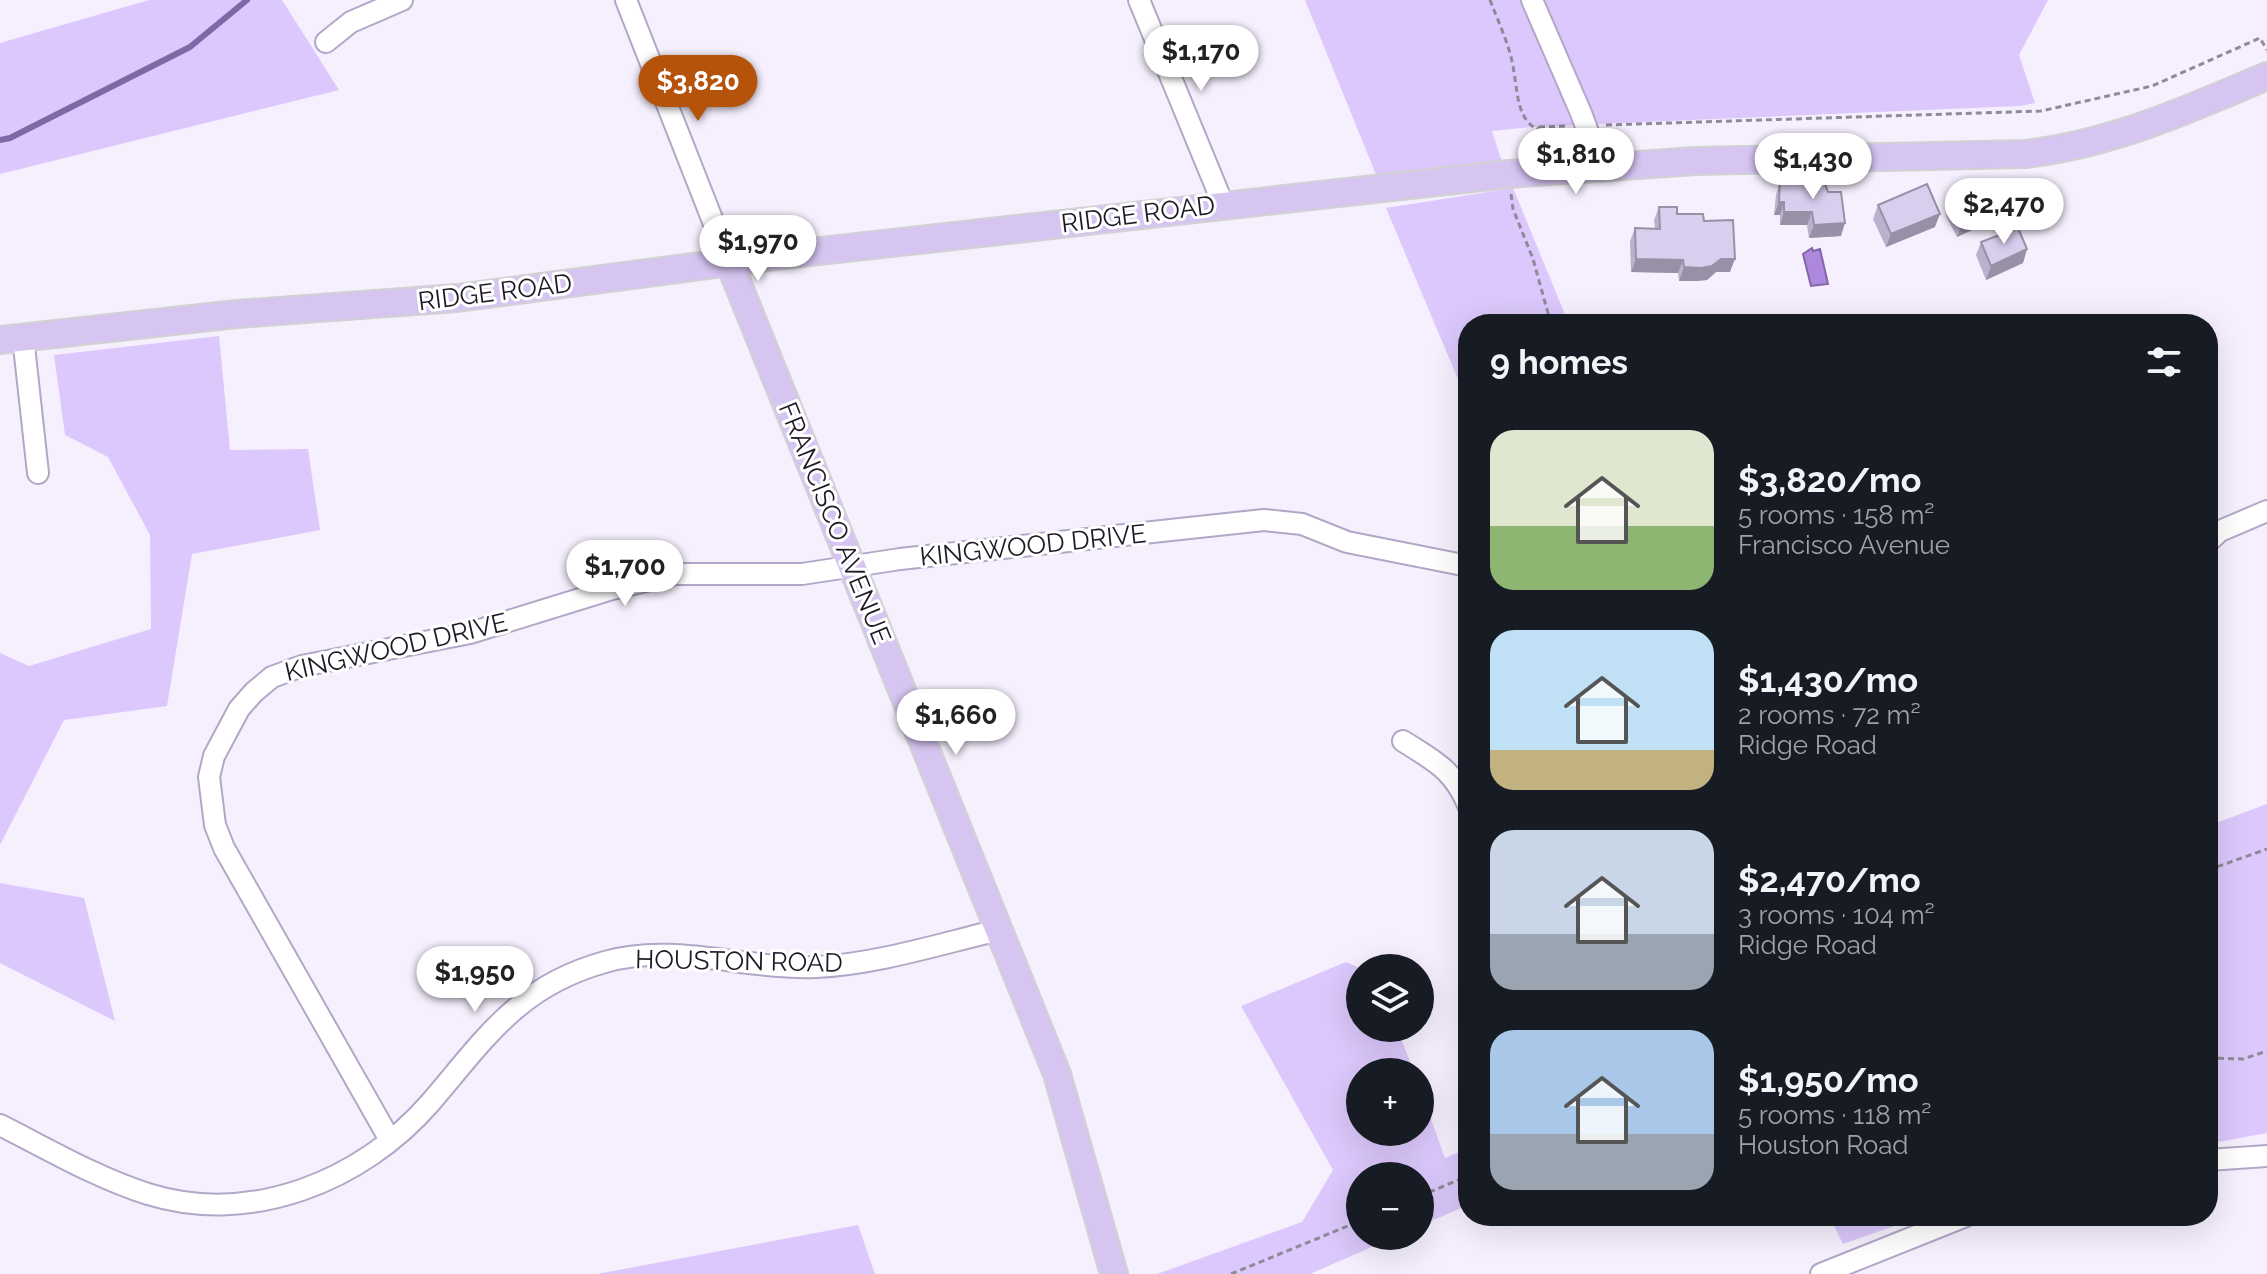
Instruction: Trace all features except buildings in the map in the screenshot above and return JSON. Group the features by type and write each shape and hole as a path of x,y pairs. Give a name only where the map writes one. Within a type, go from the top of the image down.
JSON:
{"main road":[{"name":"RIDGE ROAD","path":"12,338 237,314 457,298 729,262 1509,174 1602,170 1695,161 2025,154 2075,148 2160,121 2267,76"},
{"name":"FRANCISCO AVENUE","path":"729,262 1057,1074 1114,1274"}],"street":[{"path":"326,42 351,22 402,0"},
{"name":"FRANCISCO AVENUE","path":"626,0 729,262"},
{"path":"1139,0 1223,204"},
{"path":"1532,0 1602,170"},
{"path":"12,338 38,473"},
{"path":"2218,533 2267,511"},
{"name":"KINGWOOD DRIVE","path":"390,1140 224,848 215,825 209,777 214,756 239,709 272,677 302,666 470,633 612,589 675,574 802,574 1280,519 1347,542 1458,564"},
{"path":"1403,741 1458,771"},
{"name":"HOUSTON ROAD","path":"0,1125 115,1182 150,1195 215,1205 272,1199 306,1190 340,1175 390,1140 431,1102 458,1065 512,1009 546,987 606,961 680,956 815,967 892,955 999,930"},
{"path":"2218,1159 2267,1156"},
{"path":"1821,1274 1941,1226"}],"path":[{"path":"1490,0 1513,68 1517,104 1525,119 1555,136 2041,111 2152,86 2260,38 2267,50"},
{"path":"1539,127 1588,132"},
{"path":"1509,174 1513,209 1533,259 1548,314"},
{"path":"2218,866 2267,849"},
{"path":"2218,1058 2243,1059 2267,1051"},
{"path":"1434,1190 1458,1180"},
{"path":"1231,1274 1346,1227"}],"shaded area":[{"path":"149,0 282,0 339,90 0,174 0,43"},
{"path":"1305,0 2048,0 2019,55 2035,103 1492,131 1503,165 1377,177"},
{"path":"1513,188 1565,314 1458,314 1458,379 1386,208"},
{"path":"1812,248 1813,251 1820,249 1828,284 1811,286 1803,254"},
{"path":"219,336 230,450 308,449 320,530 192,554 167,706 64,720 0,845 0,653 29,666 151,629 150,535 108,457 65,435 54,355"},
{"path":"2267,804 2267,1133 2218,1142 2218,822"},
{"path":"0,883 84,898 115,1021 0,963"},
{"path":"1346,962 1346,1042 1402,1042 1409,1058 1346,1058 1346,1146 1434,1146 1434,1128 1445,1158 1458,1152 1458,1209 1434,1220 1434,1162 1346,1162 1346,1250 1365,1250 1310,1274 1157,1274 1302,1222 1333,1170 1241,1006"},
{"path":"858,1225 875,1274 597,1274"},
{"path":"1834,1226 1894,1226 1843,1244"}],"waterway":[{"path":"0,140 10,138 190,47 247,0"}]}
